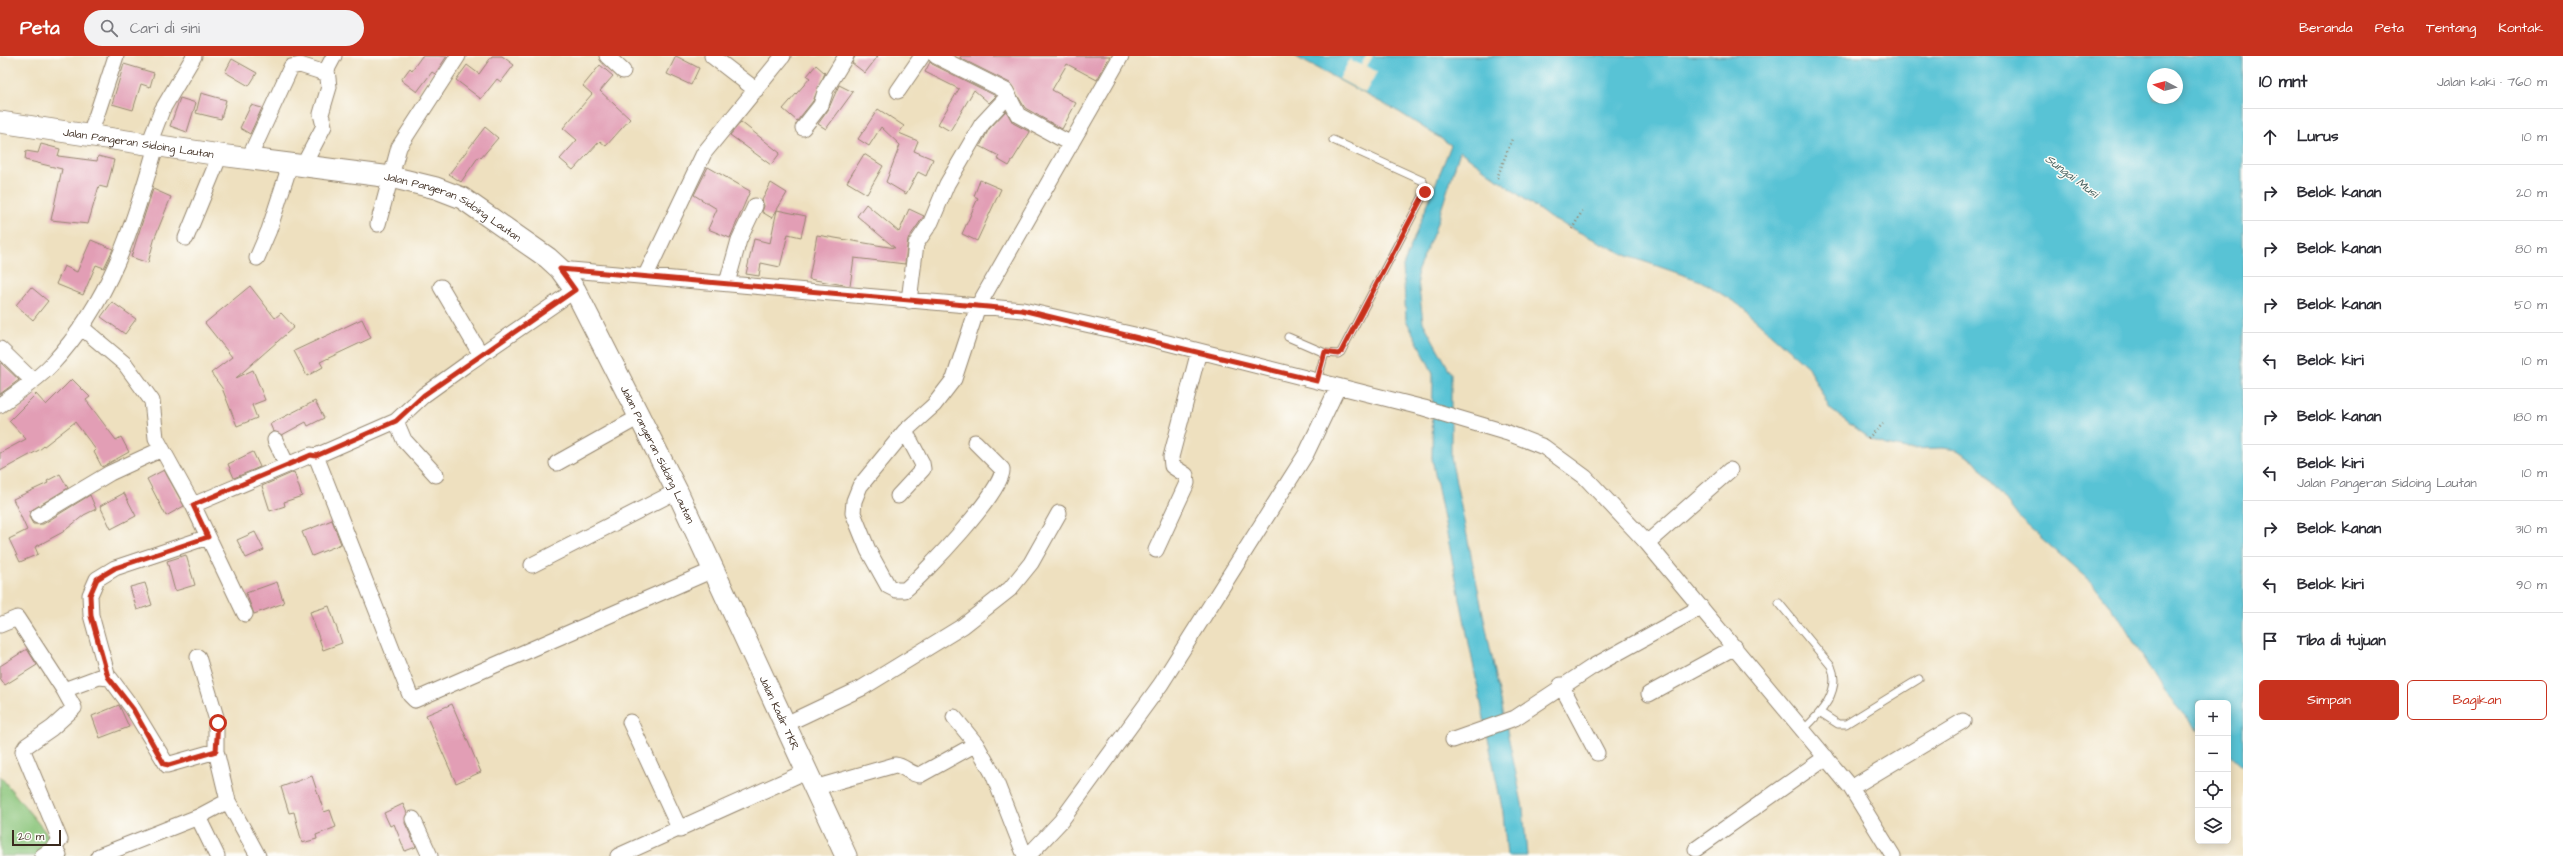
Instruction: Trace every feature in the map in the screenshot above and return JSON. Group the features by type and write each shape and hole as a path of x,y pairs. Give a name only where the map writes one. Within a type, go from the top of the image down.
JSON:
{"street":[{"path":"90,135 116,56"},
{"path":"0,404 33,381 51,365 81,327 103,295 124,250 162,110 194,56"},
{"path":"249,158 291,68 300,66 324,74 328,70 334,56"},
{"path":"378,224 399,147 458,56"},
{"path":"607,56 623,71"},
{"path":"712,56 750,98"},
{"path":"646,275 704,153 783,56"},
{"path":"803,128 820,105 826,89 846,56"},
{"path":"898,91 921,56"},
{"path":"936,56 1006,91 1018,114 1071,144"},
{"path":"975,442 1002,469 1000,479 968,525 916,581 905,590 896,590 888,586 868,550 852,513 854,501 860,486 905,430 934,405 954,379 978,306 1121,56"},
{"path":"257,258 296,166 324,126 321,114 329,87 328,70"},
{"path":"909,301 916,244 931,222 947,184 982,124 1008,96"},
{"name":"Jalan Pangeran Sidoing Lautan","path":"0,122 296,166 391,177 449,192 484,212 560,269 575,290 677,491 713,570"},
{"path":"186,238 220,155"},
{"path":"727,283 739,240 755,206"},
{"path":"560,269 646,275 789,289 813,293 1022,310 1199,351 1424,408 1467,420 1544,447 1585,477 1646,543 1701,607 1851,788 1893,856"},
{"path":"441,287 481,355"},
{"path":"193,505 311,455 316,456 396,421 424,395 575,290"},
{"path":"81,327 131,370 153,405 154,424 162,449 193,505 245,614"},
{"path":"0,349 33,381"},
{"path":"1156,550 1187,483 1186,475 1172,466 1171,457 1199,351"},
{"path":"1028,856 1061,821 1161,684 1306,454 1338,387"},
{"path":"556,463 639,417"},
{"path":"396,421 404,440 436,475"},
{"path":"898,496 923,468 922,463 905,430"},
{"path":"275,440 287,466"},
{"path":"38,516 110,473 162,449"},
{"path":"316,456 410,695 415,700 713,570"},
{"path":"1646,543 1730,470"},
{"path":"532,565 677,491"},
{"path":"786,724 862,688 963,626 1010,589 1032,563 1059,513"},
{"path":"208,537 108,571 92,587 90,606 95,632 108,677 133,709 167,765 216,751"},
{"name":"Jalan Kadir TKR","path":"713,570 786,724 810,780 846,856"},
{"path":"1453,740 1515,718 1561,685 1701,607"},
{"path":"0,626 17,618 74,708 52,728 26,746 23,751 60,840 52,853"},
{"path":"1649,694 1735,647"},
{"path":"198,657 218,723 216,751 228,801 258,856"},
{"path":"64,690 99,677 108,677"},
{"path":"1561,685 1597,753"},
{"path":"954,717 976,744 993,774 1025,856"},
{"path":"1851,788 1963,721"},
{"path":"630,722 680,830"},
{"path":"618,856 680,830 810,780 895,765 902,766 912,774 920,775 976,744"},
{"path":"1696,850 1826,757"},
{"path":"99,856 198,817 228,801"},
{"path":"198,817 217,856"},
{"path":"413,819 430,856"}],"lane":[{"path":"1288,337 1325,352 1338,354 1341,352 1425,192 1423,181 1332,140"},
{"path":"1317,381 1325,352"},
{"path":"1778,603 1831,666 1834,674 1829,697 1821,713 1803,730"},
{"path":"1821,713 1838,724 1846,724 1919,679"}],"path":[{"path":"1497,178 1512,138"},
{"path":"1572,229 1584,208"},
{"path":"1868,438 1883,424"}],"green space":[{"path":"0,776 65,856 0,856"}],"water":[{"name":"Sungai Musi","path":"1294,56 2243,56 2243,766 2231,755 2231,700 2195,700 2195,728 2164,692 2118,616 2092,583 2020,519 1975,461 1957,450 1942,448 1906,449 1885,445 1868,438 1830,409 1808,367 1739,305 1701,281 1628,256 1550,218 1460,151 1434,232 1417,272 1423,322 1451,373 1451,458 1523,808 1527,856 1507,856 1503,813 1432,459 1433,373 1406,320 1403,266 1451,145 1399,112"}],"pier":[{"path":"1366,56 1373,56 1367,66 1377,72 1365,93 1339,79 1350,59 1361,65"}],"building":[{"path":"422,56 447,56 435,74 432,72 417,92 401,80 410,68 412,70"},
{"path":"492,56 502,56 514,65 501,82 497,79 481,99 456,80 467,65 479,74"},
{"path":"676,56 699,68 691,85 667,74"},
{"path":"855,56 878,56 865,73 852,63"},
{"path":"961,56 1110,56 1097,80 1067,64 1052,90 1076,103 1062,129 1025,108 1010,83 960,58"},
{"path":"232,59 257,73 249,86 225,72"},
{"path":"930,62 996,96 989,103 974,90 950,131 938,124 959,89 925,72"},
{"path":"124,64 154,73 150,87 141,84 133,110 112,104"},
{"path":"600,65 613,76 600,91 630,119 606,146 600,141 573,170 560,159 577,140 563,128 592,94 583,86"},
{"path":"816,65 825,73 813,101 797,121 783,109 810,78 807,76"},
{"path":"839,85 853,92 826,129 818,124 828,110"},
{"path":"201,93 226,100 221,119 196,113"},
{"path":"180,98 196,103 187,132 170,126"},
{"path":"251,105 262,108 250,134 240,128"},
{"path":"878,109 904,126 899,133 918,141 914,151 933,159 926,176 918,172 906,194 886,182 900,145 881,127 869,146 858,139"},
{"path":"1006,111 1013,123 1030,132 1009,166 997,159 999,156 980,146 989,129"},
{"path":"741,122 780,153 771,165 730,135"},
{"path":"485,127 498,138 481,158 479,156 461,182 449,174"},
{"path":"41,144 60,149 58,156 97,161 98,156 114,160 107,188 99,186 88,224 51,220 62,169 25,160 26,151 38,153"},
{"path":"864,154 883,166 867,194 847,182"},
{"path":"708,167 750,191 730,238 708,229 717,209 694,195"},
{"path":"980,180 1001,189 977,241 962,234 978,198 974,196"},
{"path":"771,183 787,193 772,218 762,212 764,206 762,200"},
{"path":"153,189 171,197 155,237 148,263 131,257"},
{"path":"866,204 899,232 909,209 924,216 908,239 905,264 854,258 850,286 809,279 817,235 895,248 857,216"},
{"path":"777,210 806,216 801,237 788,234 780,267 761,263 759,276 746,274 754,239 770,243"},
{"path":"91,240 113,249 104,268 96,265 83,295 56,284 64,266 77,272"},
{"path":"250,286 275,318 281,313 294,327 236,378 253,370 265,400 252,405 257,418 237,426 222,388 211,373 232,357 205,323"},
{"path":"31,287 48,301 33,320 16,305"},
{"path":"112,302 136,319 125,334 101,317"},
{"path":"362,319 371,338 320,362 323,367 307,376 294,351"},
{"path":"0,362 19,380 0,394"},
{"path":"72,379 90,397 86,400 116,440 121,437 129,452 102,467 94,452 96,450 75,422 39,450 0,471 0,453 26,439 9,421 36,394 46,405"},
{"path":"315,401 324,418 308,426 306,422 282,435 273,431 270,424"},
{"path":"253,452 260,467 234,478 228,464"},
{"path":"164,470 184,506 166,516 147,479"},
{"path":"294,472 302,496 284,502 285,506 270,511 262,486"},
{"path":"60,474 68,488 30,511 29,517 33,524 43,524 90,495 96,509 84,515 63,532 35,547 38,554 20,562 9,539 27,530 13,499 48,483 47,481"},
{"path":"124,493 136,516 111,529 100,506"},
{"path":"332,520 341,544 312,556 302,532"},
{"path":"255,532 264,550 246,558 237,540"},
{"path":"186,555 195,585 175,591 167,561"},
{"path":"277,582 284,603 254,614 246,593"},
{"path":"145,583 152,605 137,610 130,587"},
{"path":"329,606 342,643 323,650 310,612"},
{"path":"27,649 37,665 5,685 0,678 0,666"},
{"path":"452,704 481,772 456,783 426,715"},
{"path":"119,705 129,727 100,738 92,716"},
{"path":"312,776 324,812 330,810 336,827 316,835 317,839 302,843 294,812 289,813 281,787"},
{"path":"403,804 407,813 405,823 416,847 405,851 394,824 390,826 384,813"}],"route":[{"path":"218,723 216,751 169,765 164,764 133,709 108,677 91,616 90,595 92,587 97,579 115,568 152,554 208,537 193,505 311,455 316,456 396,421 424,395 575,290 560,269 646,275 789,289 813,293 1022,310 1148,338 1317,381 1318,370 1325,352 1338,354 1341,352 1425,192"}]}
